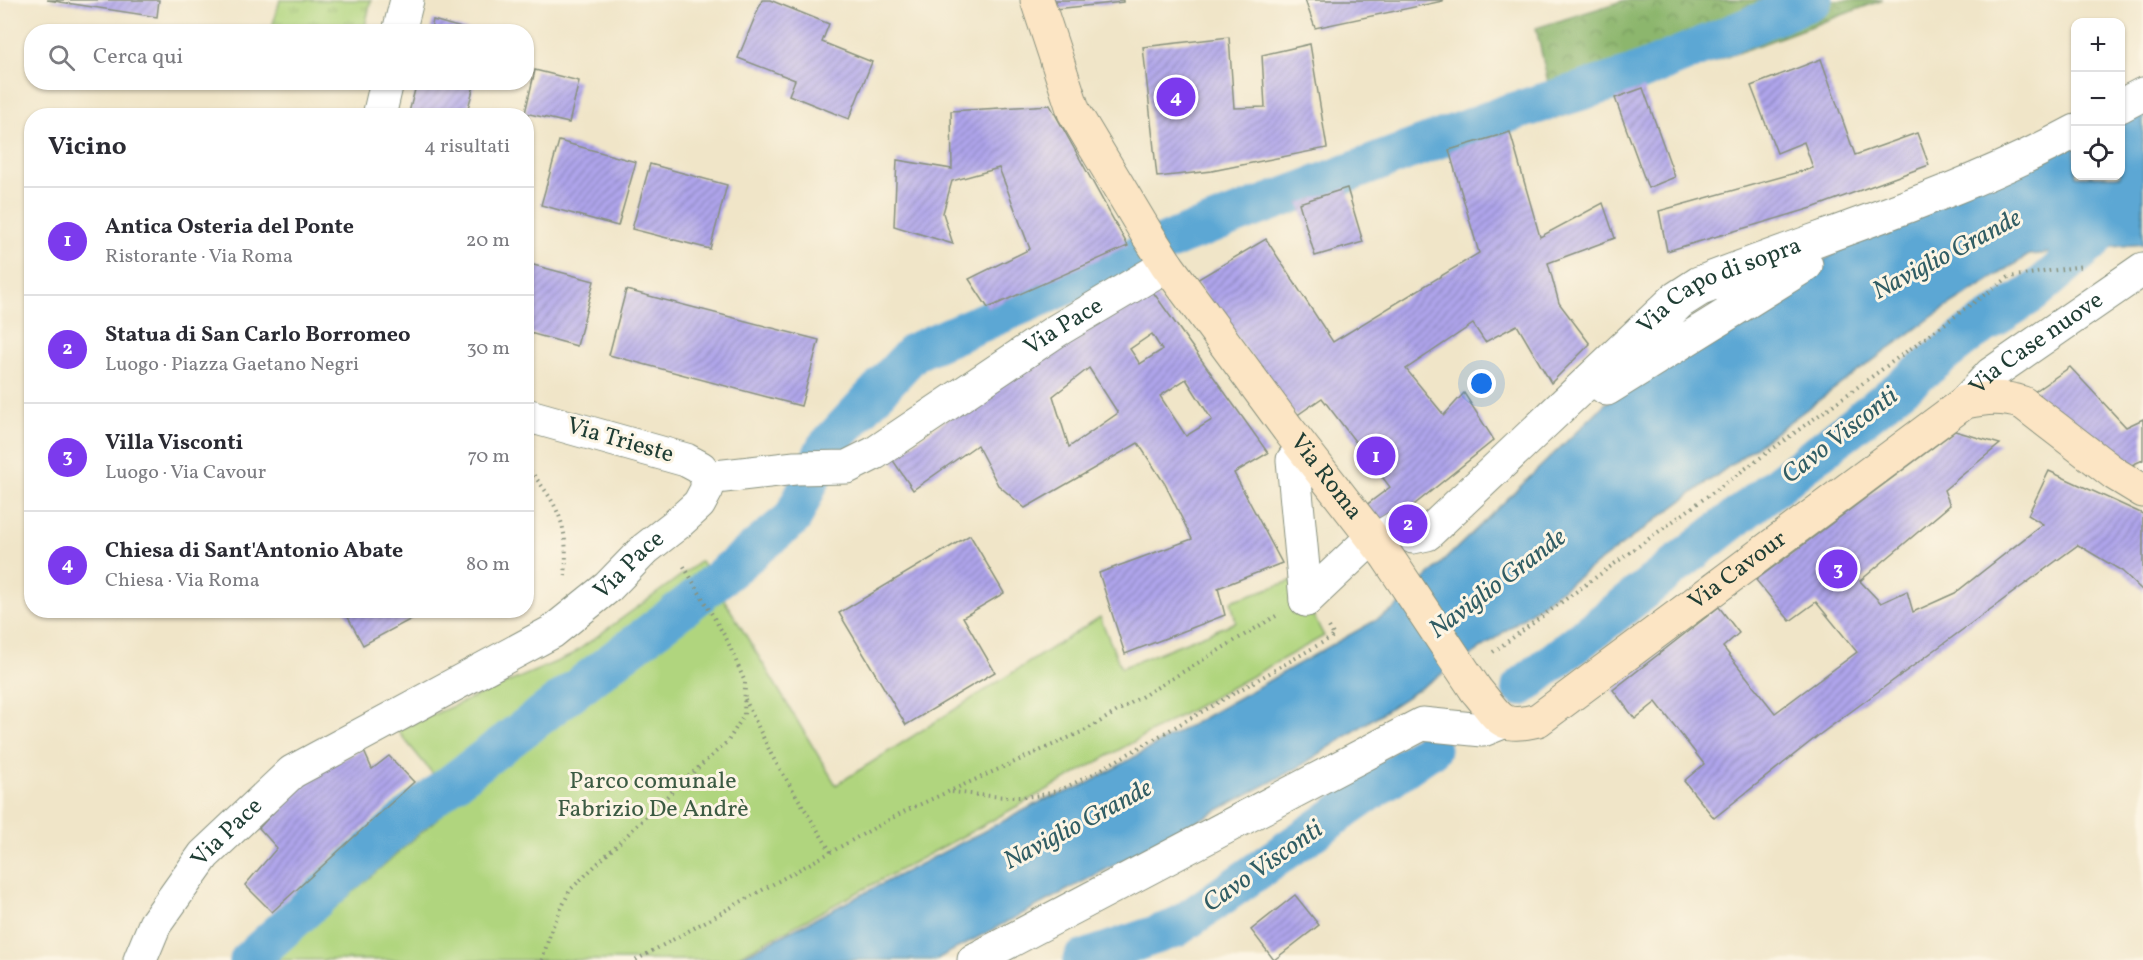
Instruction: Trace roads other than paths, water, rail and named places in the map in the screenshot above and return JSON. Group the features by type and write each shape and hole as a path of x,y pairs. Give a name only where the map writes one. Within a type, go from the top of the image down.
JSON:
{"street":[{"path":"401,24 407,0"},
{"name":"Via Roma","path":"1047,16 1074,112 1148,230 1167,265 1306,453 1380,546 1476,690 1503,722"},
{"path":"381,108 385,90"},
{"path":"2125,104 2143,94"},
{"name":"Via Capo di sopra","path":"1380,546 1397,526 1413,537 1427,534 1676,298 1699,283 1890,214 2013,162 2071,133"},
{"path":"1800,250 1806,265 1607,389 1597,382 1680,302 1699,290 1800,250"},
{"name":"Via Pace","path":"140,960 155,924 204,855 292,772 552,632 608,587 645,549 699,504 707,489 707,478 795,468 847,467 875,453 1056,331 1167,265"},
{"name":"Via Case nuove","path":"1965,402 1991,374 2143,269"},
{"path":"1965,402 1991,397 2007,397 2023,403 2115,474 2143,491"},
{"name":"Via Cavour","path":"1503,722 1511,725 1538,720 1965,402"},
{"name":"Via Trieste","path":"534,416 686,460 701,468 707,478"},
{"path":"1306,453 1293,460 1306,600 1360,549 1380,546"},
{"path":"974,960 1422,724 1483,730 1503,722"}],"water":[{"name":"Naviglio Grande","path":"2143,103 2143,244 2029,255 1936,314 1482,648 1299,767 935,960 735,960 1042,801 1083,786 1392,611 1606,403 1852,242 2071,143 2071,180 2125,180 2125,114"}],"waterway":[{"path":"249,960 410,815 689,603 793,518 825,448 914,352 1181,236 1503,115 1630,76 1813,0"},
{"name":"Cavo Visconti","path":"1521,687 1972,332 2032,294 2090,244 2116,207"},
{"name":"Cavo Visconti","path":"1082,960 1176,928 1431,749"}],"place":[{"name":"Chiesa di Sant'Antonio Abate","path":"1176,97"},
{"name":"Antica Osteria del Ponte","path":"1376,456"},
{"name":"Statua di San Carlo Borromeo","path":"1408,524"},
{"name":"Villa Visconti","path":"1838,569"}],"park label":[{"name":"Parco comunale Fabrizio De Andrè","path":"653,796"}]}
